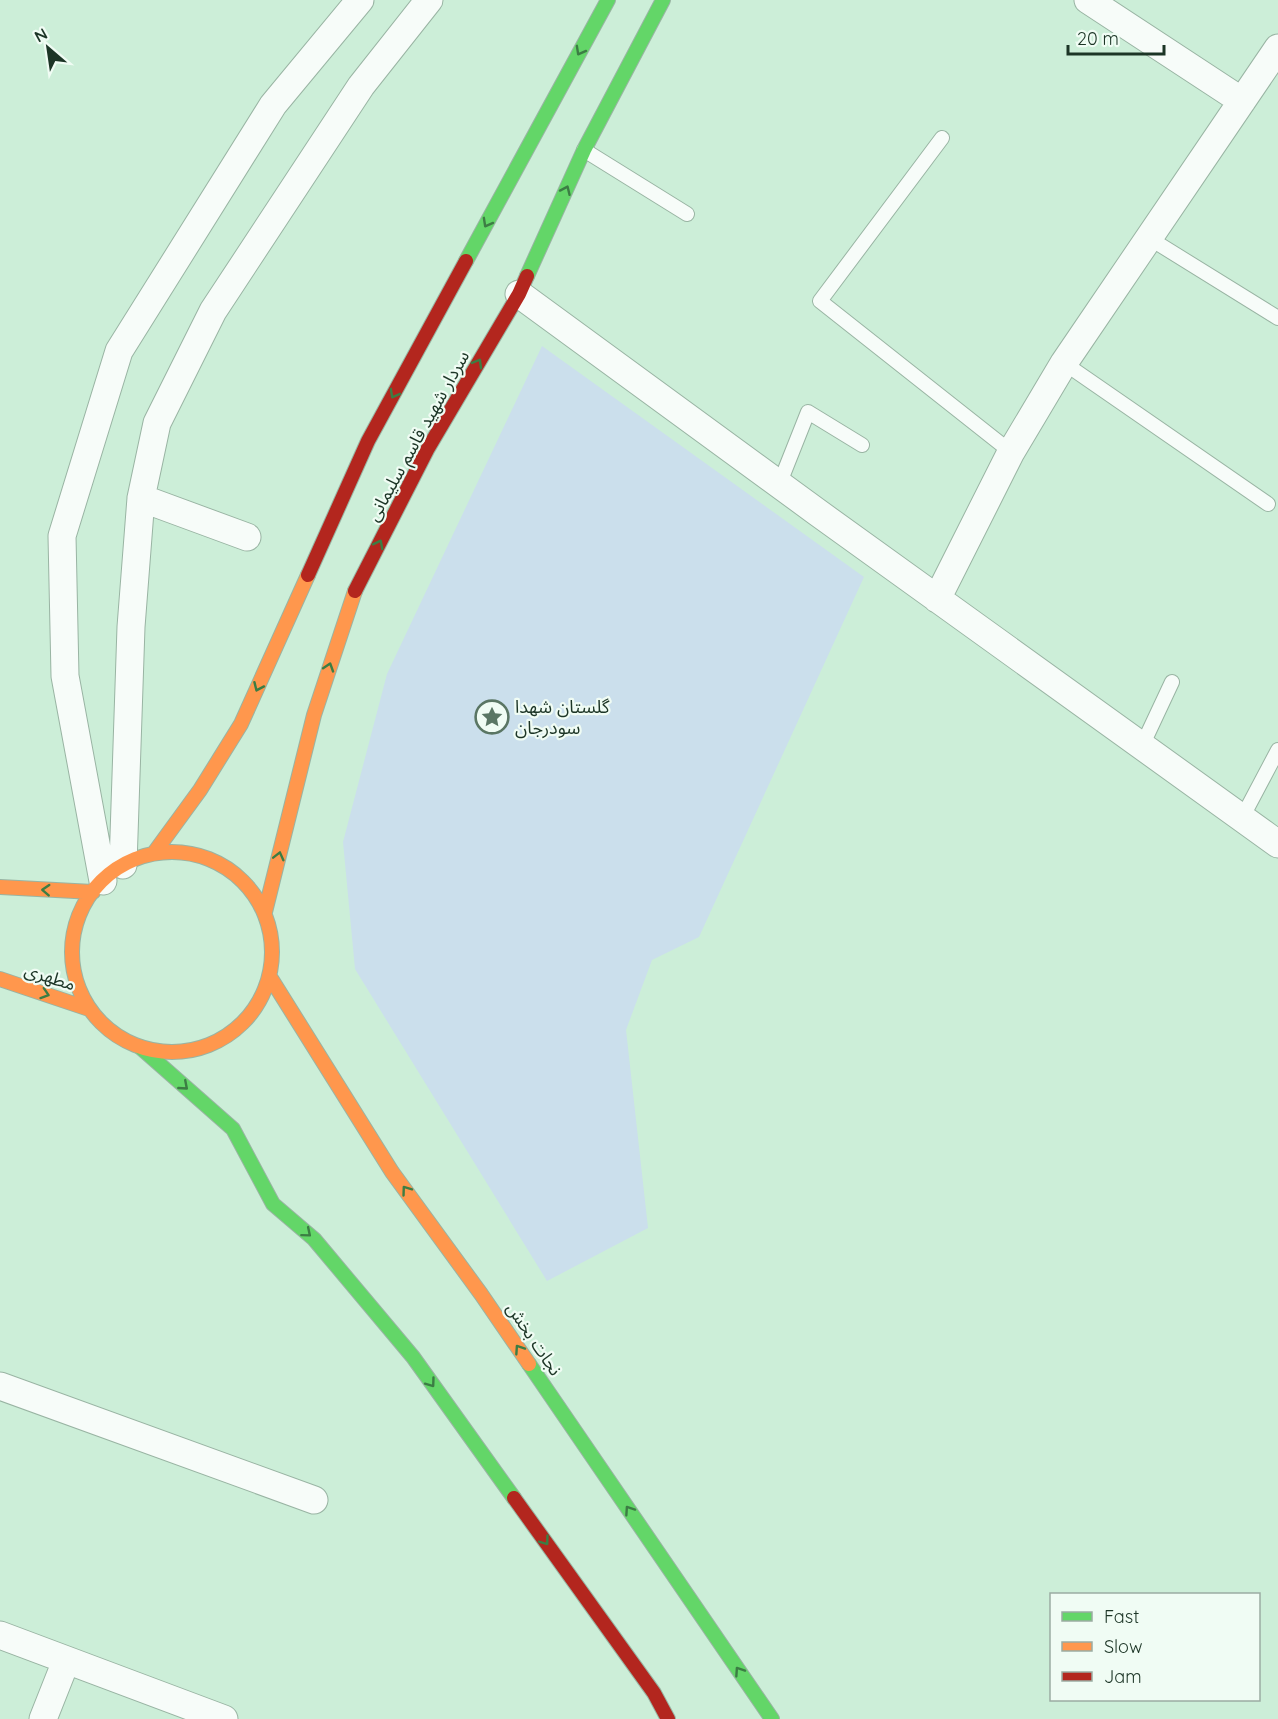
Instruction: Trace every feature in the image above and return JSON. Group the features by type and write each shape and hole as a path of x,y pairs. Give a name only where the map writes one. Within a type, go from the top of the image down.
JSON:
{"main road":[{"name":"سردار شهید قاسم سلیمانی","path":"154,853 200,790 242,724 312,578 368,441 608,0"},
{"name":"سردار شهید قاسم سلیمانی","path":"265,912 314,715 348,594 427,450 519,294 584,150 663,0"},
{"path":"0,887 106,879 154,853 188,853 220,863 247,884 265,912 273,945 270,977 256,1007 234,1031 205,1047 173,1052 140,1047"},
{"path":"106,879 79,915 72,946 75,979 89,1009 111,1032 140,1047 233,1128 273,1204 314,1239 413,1357 654,1693 668,1719"},
{"name":"نجات بخش","path":"270,977 392,1172 481,1294 772,1719"},
{"name":"مطهری","path":"0,979 89,1009"}],"street":[{"path":"106,879 65,676 62,536 119,351 273,105 360,0"},
{"path":"106,879 131,627 141,498 157,423 213,311 361,86 429,0"},
{"path":"1088,0 1242,101"},
{"path":"937,598 1011,452 1064,363 1278,48"},
{"path":"519,294 779,485 1278,844"},
{"path":"141,498 247,537"},
{"path":"0,1386 314,1500"},
{"path":"0,1635 224,1719"},
{"path":"43,1719 66,1660"}],"lane":[{"path":"942,138 820,301 1011,452"},
{"path":"584,150 687,214"},
{"path":"1149,238 1278,318"},
{"path":"1064,363 1268,504"},
{"path":"779,485 808,412 862,445"},
{"path":"1142,746 1172,682"},
{"path":"1242,818 1278,750"}],"shaded area":[{"path":"542,346 864,577 699,937 652,960 626,1030 648,1228 547,1281 355,969 343,842 387,674"}],"traffic: fast":[{"path":"466,261 608,0"},
{"path":"527,276 584,150 663,0"},
{"path":"140,1047 233,1129 273,1204 314,1239 413,1357 514,1498"},
{"path":"529,1364 772,1719"}],"traffic: slow":[{"path":"154,853 200,790 241,724 308,575"},
{"path":"265,912 314,715 355,591"},
{"path":"172,852 191,854 219,864 249,889 264,914 270,933 272,952 270,971 260,999 235,1029 210,1044 191,1050 172,1052 153,1050 125,1040 95,1015 80,990 74,971 72,952 74,933 84,905 109,875 134,860 153,854 172,852"},
{"path":"0,887 93,892"},
{"path":"270,977 392,1172 529,1364"},
{"path":"0,979 89,1009"}],"traffic: jam":[{"path":"308,575 368,441 466,261"},
{"path":"355,591 427,450 519,294 527,276"},
{"path":"514,1498 654,1693 668,1719"}],"place":[{"name":"گلستان شهدا سودرجان","path":"492,717"}]}
